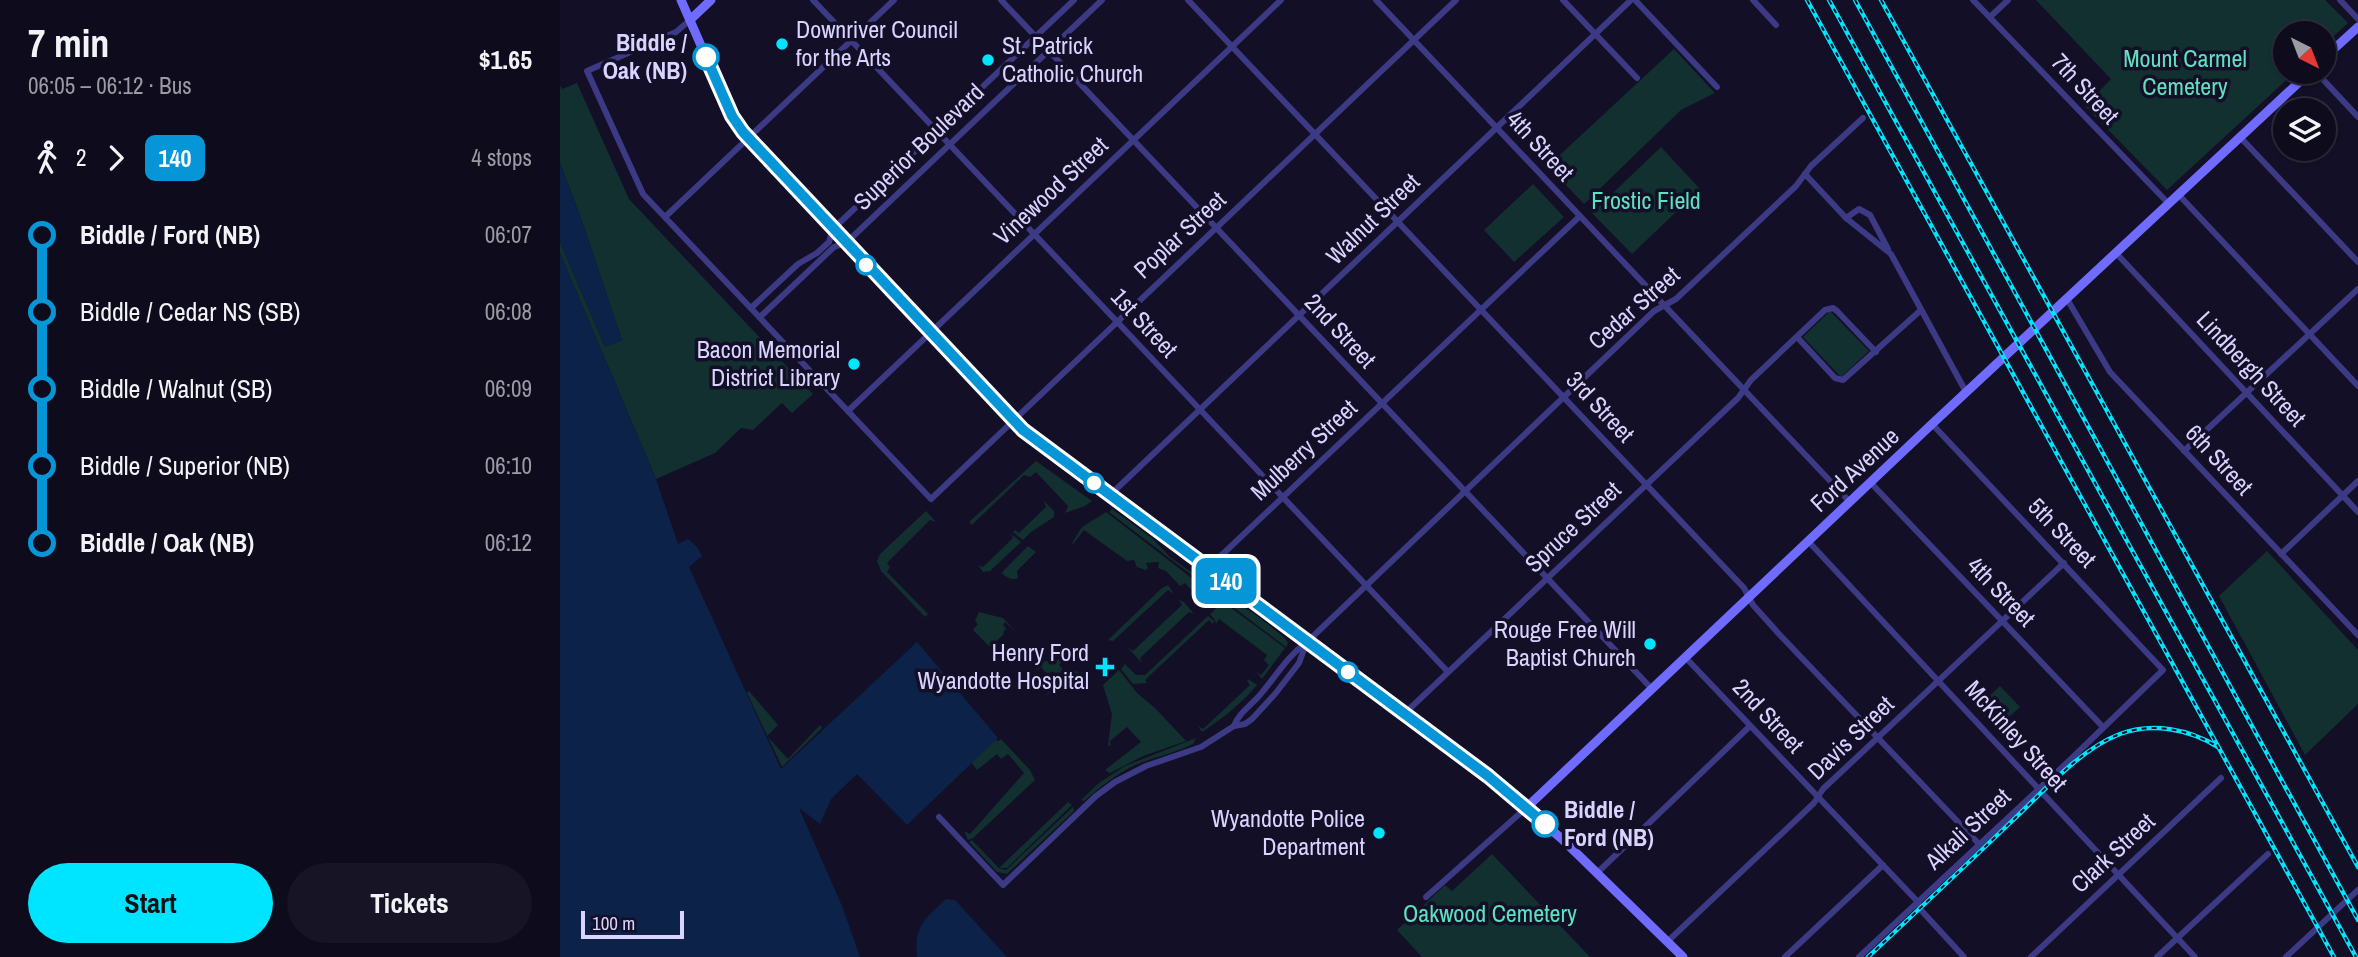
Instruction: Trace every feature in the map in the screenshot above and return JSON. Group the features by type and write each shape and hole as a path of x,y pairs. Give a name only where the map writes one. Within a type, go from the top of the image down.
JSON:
{"main road":[{"path":"681,0 732,116 748,139 1023,430 1497,783 1597,873 1683,957"},
{"path":"690,20 711,0"},
{"path":"2336,47 2358,27"},
{"name":"Ford Avenue","path":"1526,808 1870,482 2297,84"}],"street":[{"name":"1st Street","path":"813,0 1448,672"},
{"path":"665,217 894,0"},
{"name":"2nd Street","path":"1000,0 1651,688"},
{"name":"Superior Boulevard","path":"751,308 798,264 829,242 833,229 1074,0"},
{"name":"Superior Boulevard","path":"760,317 834,247 846,243 1102,0"},
{"name":"3rd Street","path":"1188,0 1744,588 1752,605 1979,844"},
{"name":"Vinewood Street","path":"848,411 1281,0"},
{"name":"4th Street","path":"1376,0 1850,502"},
{"name":"Poplar Street","path":"848,411 931,499 1457,0"},
{"path":"1563,0 1637,78"},
{"path":"1633,0 1717,87"},
{"name":"Walnut Street","path":"1110,495 1633,0"},
{"path":"1753,0 1776,25"},
{"name":"7th Street","path":"1973,0 2168,203"},
{"path":"1990,17 2008,0"},
{"path":"2340,0 2358,19"},
{"path":"690,20 676,32 587,71 639,188 848,411"},
{"path":"2327,84 2358,117"},
{"name":"Cedar Street","path":"1234,726 1238,716 1259,696 1292,653 1307,642 1654,311 1676,299 1796,186 1804,174 1863,118"},
{"path":"2240,136 2358,261"},
{"path":"1804,174 1846,218 1891,254"},
{"path":"2178,194 2358,386"},
{"path":"1846,218 1859,209 1866,211 1966,392"},
{"name":"Mulberry Street","path":"1208,568 1580,216"},
{"name":"Lindbergh Street","path":"2116,253 2358,512"},
{"path":"2184,451 2358,289"},
{"name":"6th Street","path":"2067,299 2110,372 2358,635"},
{"name":"Spruce Street","path":"1404,714 1646,485 1825,310 1833,308 1876,352"},
{"path":"1797,337 1840,380 1847,378 1921,310"},
{"name":"5th Street","path":"1932,424 2163,670"},
{"path":"2280,554 2358,481"},
{"name":"4th Street","path":"1870,482 2103,727"},
{"name":"McKinley Street","path":"1808,541 2195,957"},
{"name":"Davis Street","path":"1667,942 1818,797 1823,789 2064,563"},
{"path":"939,817 1003,885 1096,796 1115,782 1146,766 1201,747 1234,726 1245,724 1264,708 1299,663 1307,642"},
{"name":"2nd Street","path":"1685,657 1918,902 1920,909 1964,957"},
{"name":"Alkali Street","path":"1859,957 2163,670"},
{"path":"1597,873 1751,726"},
{"name":"Clark Street","path":"2031,957 2221,778"},
{"name":"Ford Avenue","path":"1426,897 1526,808"},
{"path":"2157,957 2268,854"},
{"path":"1785,957 1883,865"},
{"path":"2286,957 2358,890"}],"green space":[{"name":"Mount Carmel Cemetery","path":"2036,0 2325,0 2348,23 2336,34 2336,21 2273,21 2273,84 2282,84 2167,190 2085,106 2111,79"},
{"path":"1674,49 1715,93 1681,110 1584,204 1548,166"},
{"path":"577,83 629,199 813,394 792,413 782,403 753,430 741,428 715,453 656,479 560,253 560,242 605,347 622,340 560,163 560,85 562,89"},
{"name":"Frostic Field","path":"1661,147 1700,189 1632,254 1592,213"},
{"path":"1533,184 1564,217 1514,262 1484,230"},
{"path":"1830,311 1869,351 1841,377 1803,337"},
{"path":"1036,461 1092,501 1065,513 1068,506 1036,472 1030,477 1024,475 972,525 969,522"},
{"path":"1044,501 1054,511 1054,517 1023,540 1013,532 1015,530 1019,533 1046,507"},
{"path":"1112,509 1152,538 1170,557 1205,582 1210,589 1109,512"},
{"path":"926,511 936,522 930,520 887,563 890,567 887,572 928,614 925,617 881,571 877,561 880,554"},
{"path":"1106,512 1207,590 1210,593 1207,599 1201,603 1193,600 1197,596 1185,583 1180,586 1166,571 1158,568 1159,562 1146,563 1146,570 1137,567 1134,560 1127,561 1084,530 1072,543 1082,527"},
{"path":"1011,534 1021,542 990,571 983,572 978,565 983,567 1013,538"},
{"path":"1028,546 1036,552 1017,571 1018,578 1005,576 1002,573 1004,570"},
{"path":"2267,551 2358,650 2358,704 2305,755 2219,596"},
{"path":"1168,585 1174,594 1168,590 1113,641 1108,640 1162,588"},
{"path":"1179,600 1194,614 1189,612 1140,658 1142,663 1128,648 1133,651 1182,605"},
{"path":"1225,601 1241,606 1264,621 1285,638 1288,643 1286,647"},
{"path":"1223,602 1285,648 1262,679 1256,672 1261,675 1269,665 1264,660 1267,655 1219,619 1216,624 1210,614"},
{"path":"979,612 1003,618 1017,633 1005,622 1004,634 990,647 973,630 978,624 975,621"},
{"path":"1208,616 1214,621 1213,624 1209,620 1145,680 1147,683 1133,684 1121,669 1125,664 1136,675 1145,675"},
{"path":"1063,660 1059,665 1070,676 1076,671 1080,673 1085,670 1074,681 1045,696 1061,680 1052,671 1048,675 1041,667 1038,670 1032,663"},
{"path":"1119,670 1137,693 1186,741 1143,756 1110,773 1105,770 1141,742 1127,727 1110,741 1111,746 1108,745 1112,714 1103,685"},
{"path":"1248,679 1257,685 1231,711 1202,732 1198,726 1203,729 1250,685"},
{"path":"2000,686 2020,707 1996,729 1977,708"},
{"path":"749,691 778,725 767,736 747,693"},
{"path":"820,725 822,728 782,767 768,737 788,759"},
{"path":"1196,738 1193,744 1128,769 1084,801 1081,800 1099,783 1125,766"},
{"path":"1001,739 1030,770 1035,780 968,840 964,831 970,834 1024,773 1008,754 1001,759 997,754 977,770 971,762 995,740"},
{"path":"1068,802 1072,805 1007,868 1000,867"},
{"path":"1073,807 1074,811 1007,874 997,872 969,842 972,840 999,868 1006,870"},
{"name":"Oakwood Cemetery","path":"1492,854 1590,957 1422,957 1397,930 1445,885 1452,891"}],"water":[{"path":"560,163 622,340 605,347 560,242"},
{"path":"560,253 656,479 678,544 688,539 702,556 689,567 781,769 917,642 998,738 907,825 857,774 831,799 820,824 799,808 842,906 860,957 560,957"},
{"path":"946,899 955,900 1007,957 917,957 919,930"}],"railway":[{"path":"1807,0 2334,957"},
{"path":"1829,0 2356,957"},
{"path":"1855,0 2358,920"},
{"path":"1881,0 2358,867"},
{"path":"1868,957 2076,760 2105,741 2132,730 2157,728 2183,732 2218,747"}],"bus line":[{"name":"140","path":"706,57 732,116 743,132 1023,430 1488,776 1545,824"}],"place":[{"name":"Downriver Council for the Arts","path":"782,44"},
{"name":"Biddle / Oak (NB)","path":"706,57"},
{"name":"St. Patrick Catholic Church","path":"988,60"},
{"name":"Bacon Memorial District Library","path":"854,364"},
{"name":"Rouge Free Will Baptist Church","path":"1650,644"},
{"name":"Henry Ford Wyandotte Hospital","path":"1105,667"},
{"name":"Biddle / Ford (NB)","path":"1545,824"},
{"name":"Wyandotte Police Department","path":"1379,833"}]}
